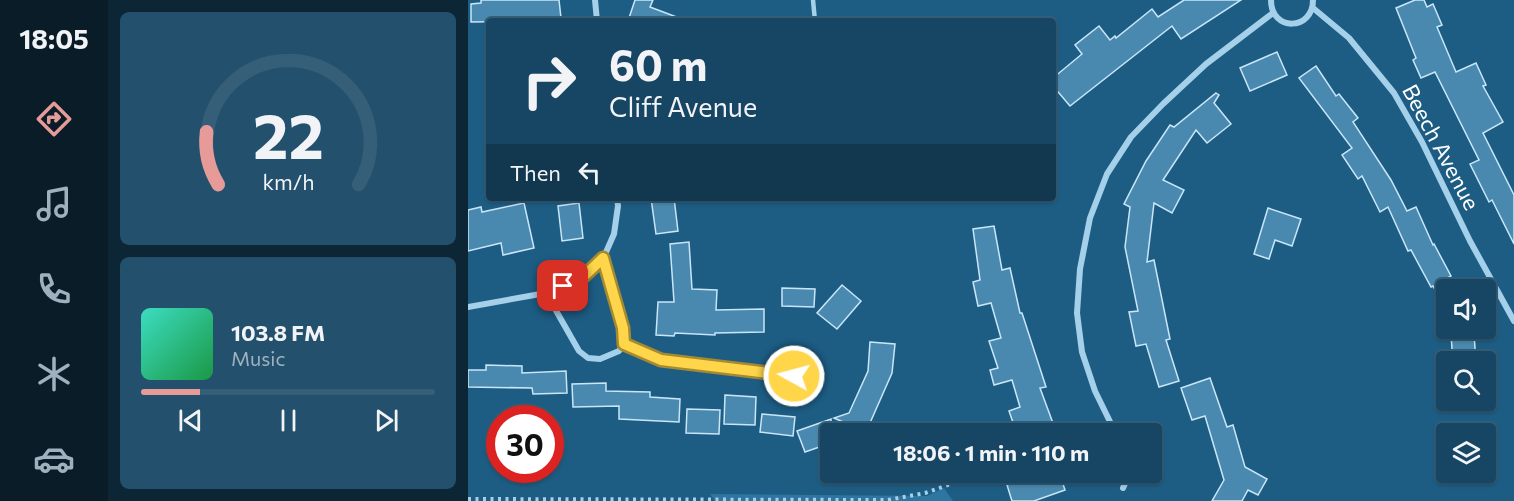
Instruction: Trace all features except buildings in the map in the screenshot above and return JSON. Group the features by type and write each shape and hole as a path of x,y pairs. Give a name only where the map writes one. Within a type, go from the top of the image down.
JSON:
{"street":[{"path":"595,0 597,18"},
{"path":"1271,0 1273,13 1284,23 1291,24 1299,23 1310,15 1313,0"},
{"name":"Beech Avenue","path":"1313,8 1349,38 1395,93 1514,321"},
{"path":"1111,423 1095,391 1082,352 1077,313 1080,269 1090,218 1107,174 1131,137 1163,104 1206,64 1273,13"},
{"path":"468,307 546,293 580,280 603,258 614,234 617,201"},
{"path":"546,293 579,351 588,358 600,359 619,351 624,344 623,328 603,258"},
{"path":"624,344 661,360 794,376"},
{"path":"1124,488 1126,483"}],"lane":[{"path":"813,0 815,18"}],"path":[{"path":"468,499 888,500 925,493 953,483"}],"shaded area":[{"path":"944,488 953,501 715,501 710,494 927,496"}],"route":[{"path":"563,286 580,280 603,258 623,328 624,344 661,360 794,376"}]}
